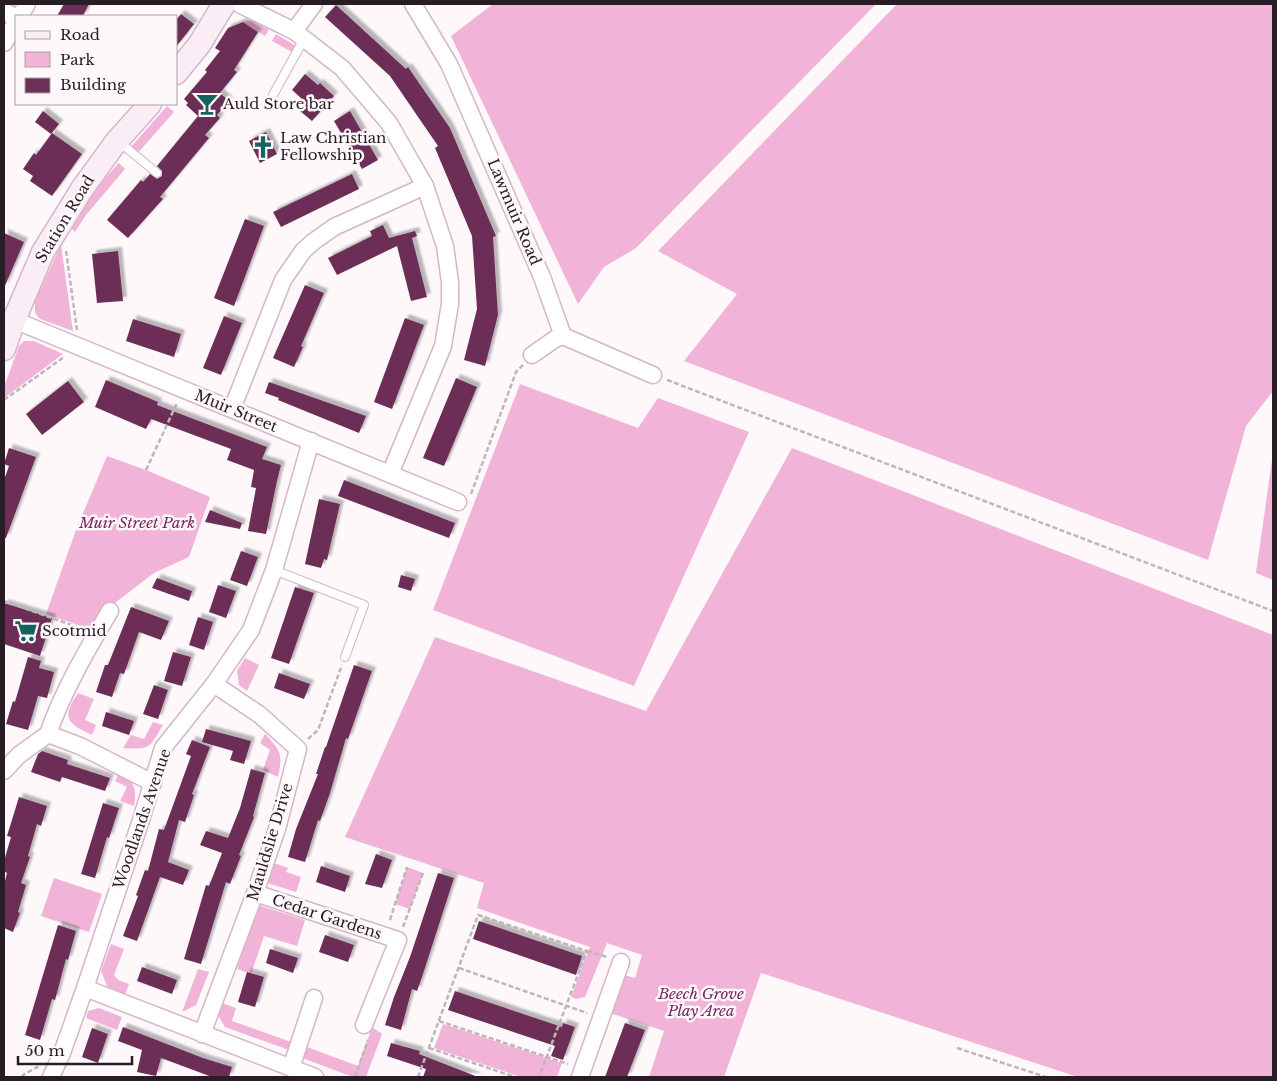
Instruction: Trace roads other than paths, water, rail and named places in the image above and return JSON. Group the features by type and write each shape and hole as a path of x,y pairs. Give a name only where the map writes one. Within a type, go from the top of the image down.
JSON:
{"main road":[{"path":"178,71 199,45 224,4"},
{"name":"Station Road","path":"4,349 9,318 43,252 82,189 117,140 149,105"}],"street":[{"path":"21,15 27,4"},
{"path":"239,4 299,35 342,68 389,123 425,186 445,246 450,282 450,304 443,346 390,474"},
{"path":"299,35 314,4"},
{"name":"Lawmuir Road","path":"414,4 450,64 542,277 563,336"},
{"path":"4,11 15,17"},
{"path":"4,43 15,24"},
{"path":"232,409 283,280 303,251 334,227 425,186"},
{"name":"Muir Street","path":"9,318 458,502"},
{"path":"532,355 555,339 563,336 653,375"},
{"name":"Woodlands Avenue","path":"51,1077 62,1053 85,988 163,748 214,684 251,630 274,570 311,441"},
{"path":"4,771 19,755 48,734 54,715 110,611"},
{"name":"Mauldslie Drive","path":"202,1034 255,894 277,829 298,749 260,715 214,684"},
{"path":"48,734 80,746 153,783"},
{"name":"Cedar Gardens","path":"255,894 391,938 364,1025"},
{"path":"581,1073 621,962"},
{"path":"85,988 315,1077"},
{"path":"291,1068 314,998"}],"lane":[{"path":"273,95 299,35"},
{"path":"117,140 157,173"},
{"path":"274,570 364,605 345,657"}],"place":[{"name":"Auld Store bar","path":"207,104"},
{"name":"Law Christian Fellowship","path":"263,147"},
{"name":"Scotmid","path":"26,631"}],"park label":[{"name":"Muir Street Park","path":"137,523"},
{"name":"Beech Grove Play Area","path":"701,1002"}]}
